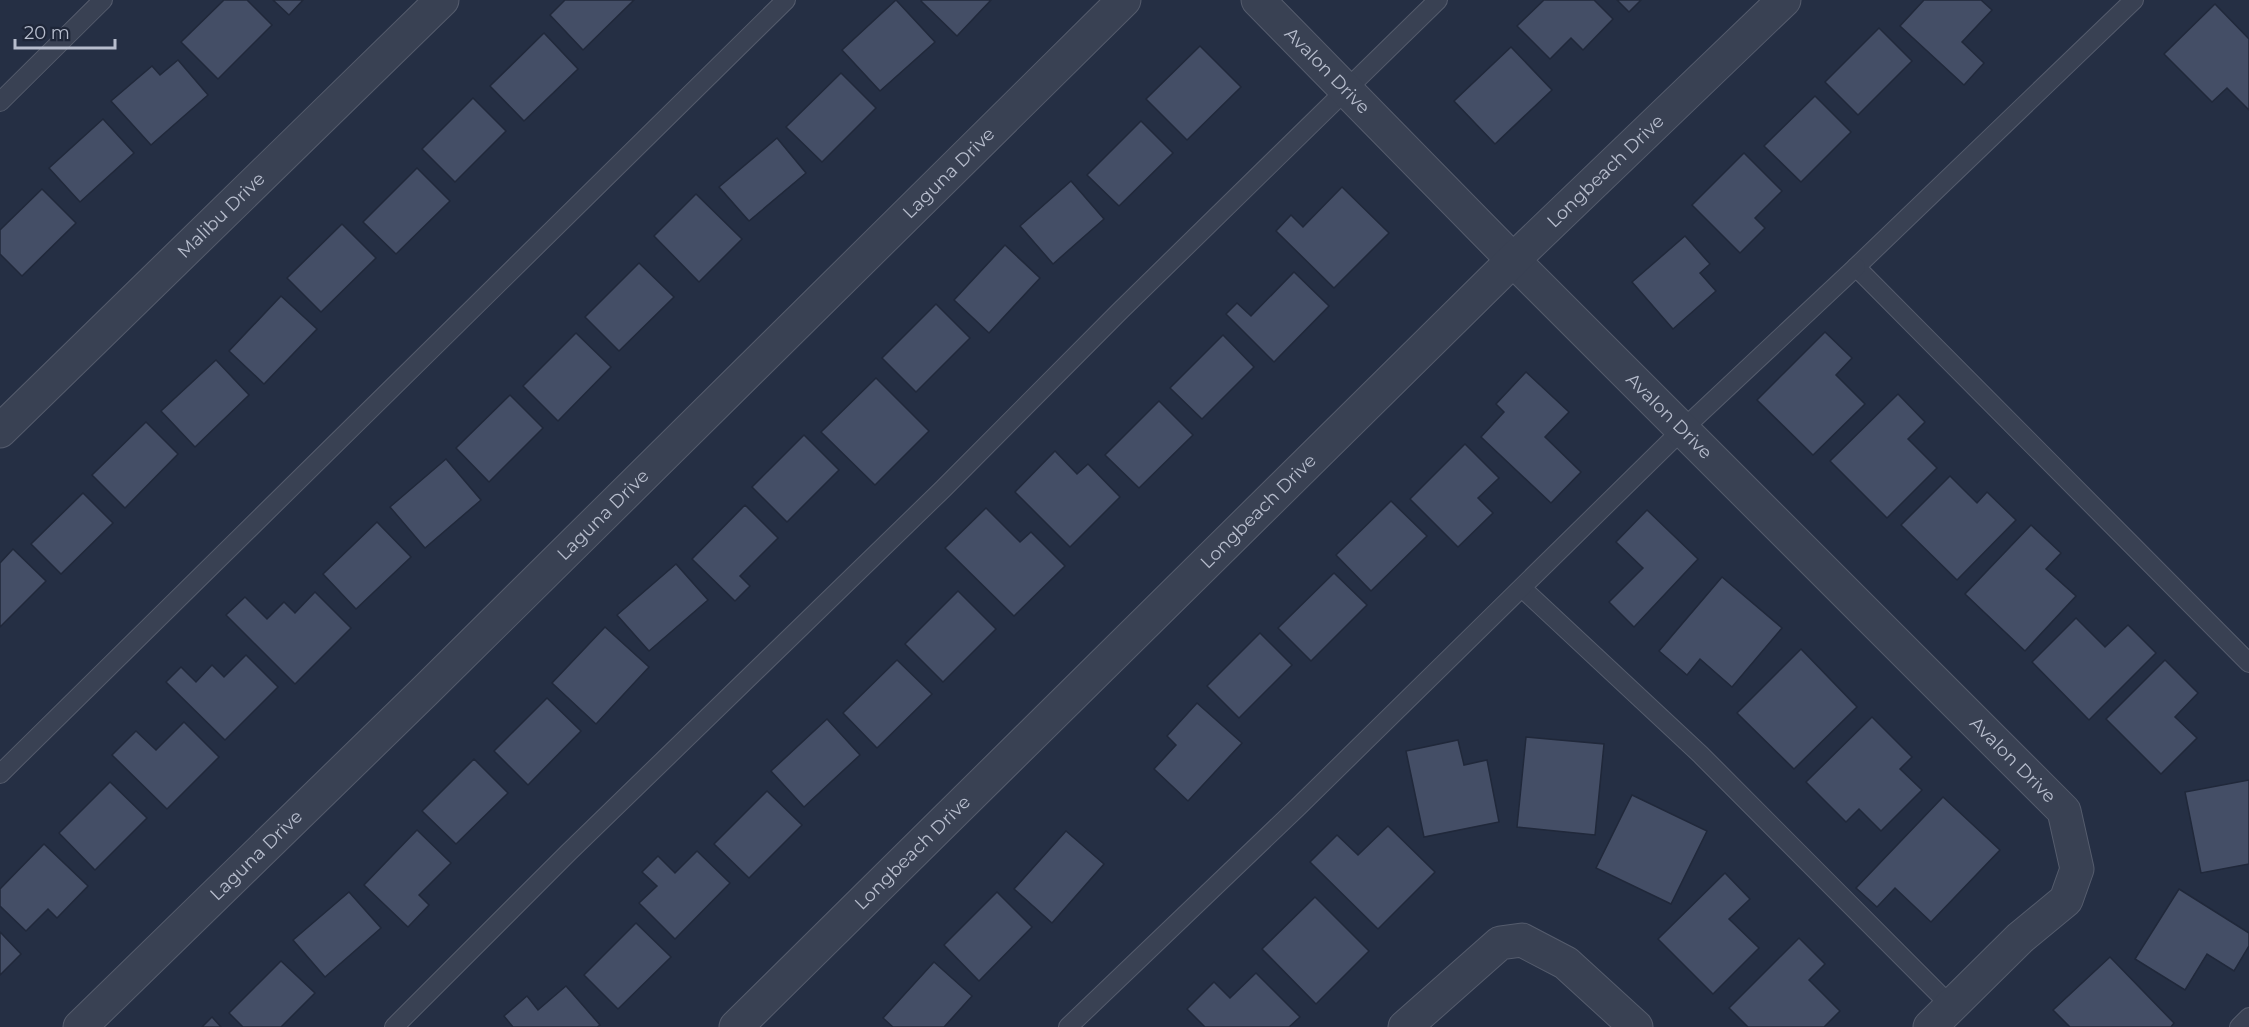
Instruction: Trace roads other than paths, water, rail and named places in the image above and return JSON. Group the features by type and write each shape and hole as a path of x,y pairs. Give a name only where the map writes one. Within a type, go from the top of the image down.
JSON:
{"street":[{"name":"Malibu Drive","path":"0,431 442,0"},
{"name":"Laguna Drive","path":"80,1027 425,691 1124,0"},
{"name":"Avalon Drive","path":"1258,0 1513,260 2064,811 2072,838 2077,869 2066,900 2020,938 1941,1016"},
{"name":"Longbeach Drive","path":"736,1027 1513,260 1784,0"},
{"path":"1405,1027 1500,943 1522,940 1566,963 1636,1027"}],"lane":[{"path":"0,102 103,0"},
{"path":"0,774 786,0"},
{"path":"394,1027 593,828 934,497 1120,311 1438,0"},
{"path":"1068,1027 1204,898 1682,430 1856,267 2133,0"},
{"path":"1856,267 2249,663"},
{"path":"1522,588 1700,754 1941,1016"},
{"path":"2239,1027 2249,1017"}]}
